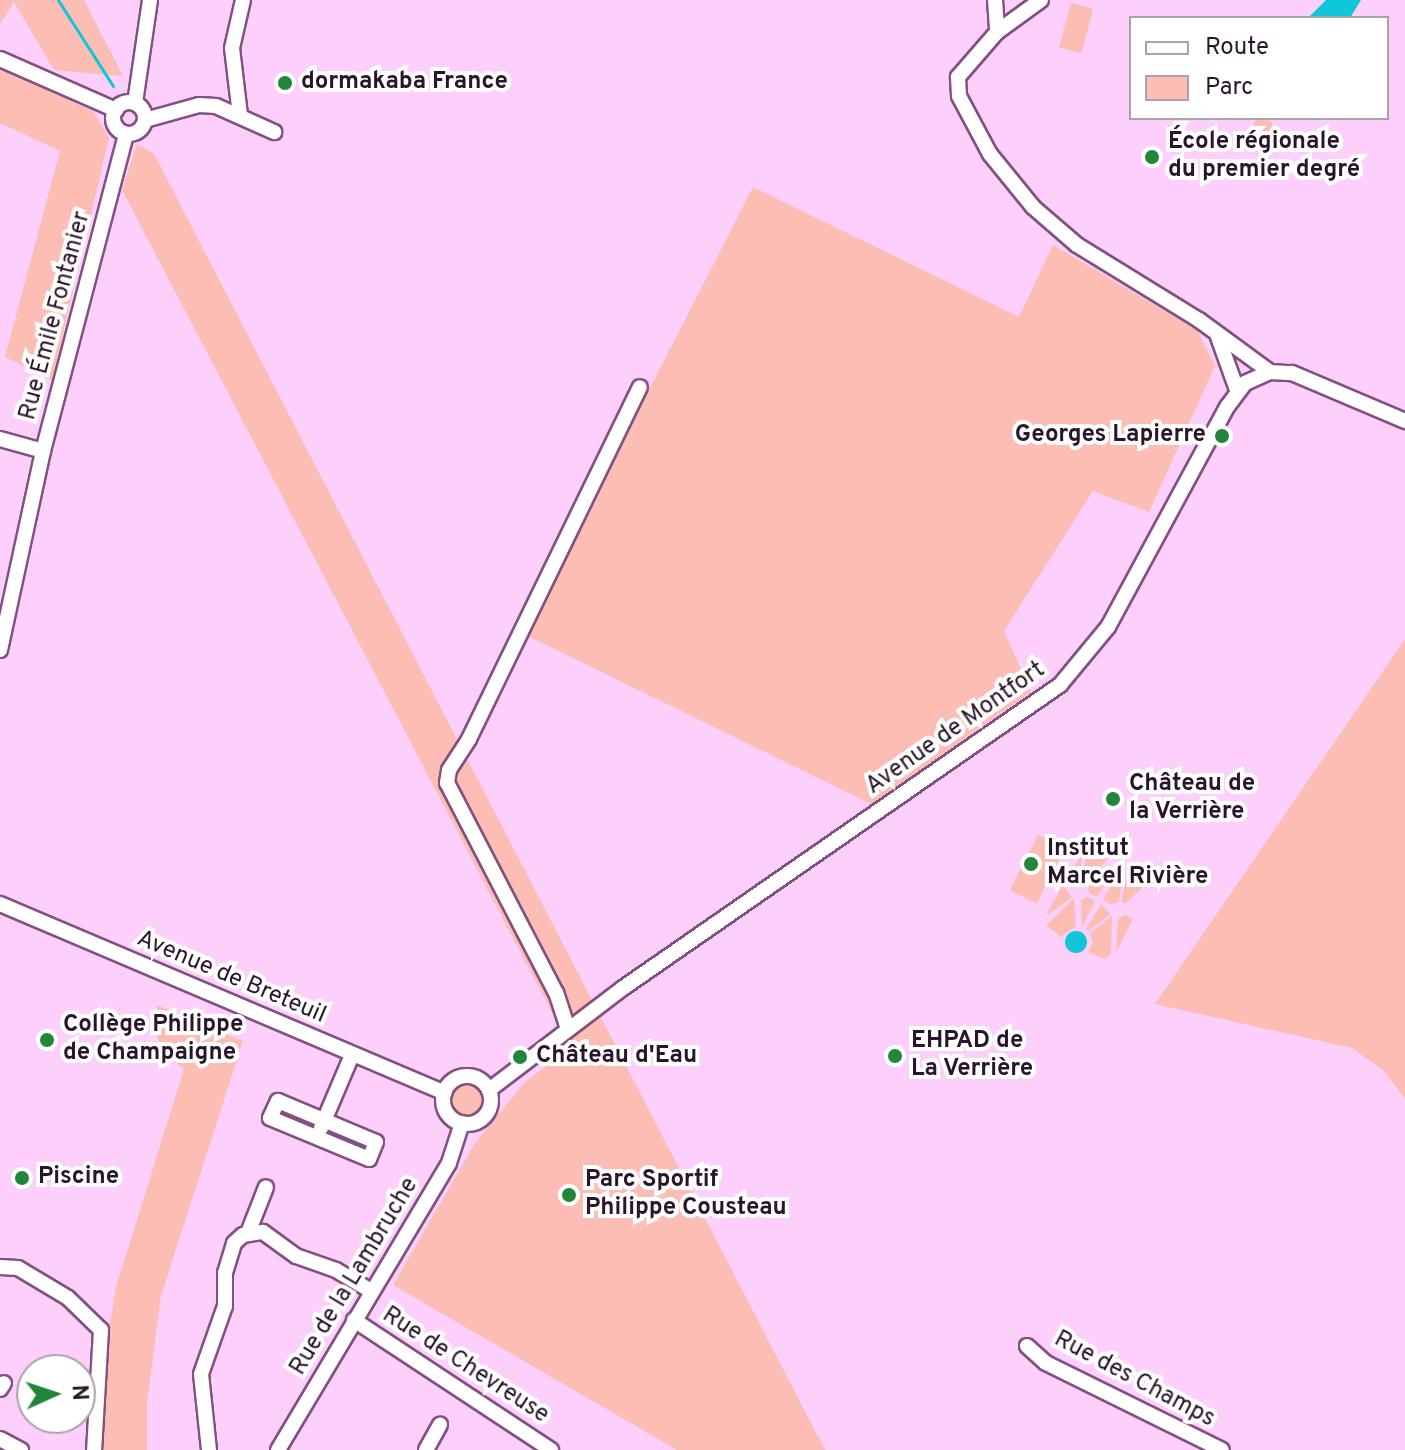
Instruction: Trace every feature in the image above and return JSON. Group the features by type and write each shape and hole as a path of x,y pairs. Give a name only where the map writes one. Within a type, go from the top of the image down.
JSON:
{"street":[{"path":"145,120 135,103 150,0"},
{"path":"240,115 232,48 243,0"},
{"path":"995,0 997,32"},
{"path":"1041,0 997,32 958,77 959,96 990,154 1033,207 1077,245 1270,372 1307,377 1405,421"},
{"path":"0,59 116,110 135,103"},
{"path":"116,110 114,125 126,134 137,133 145,120 199,105 240,115 274,132"},
{"name":"Rue Émile Fontanier","path":"0,650 43,451 126,134"},
{"path":"1218,337 1237,390 1270,372"},
{"path":"568,1029 549,979 447,783 449,770 469,739 640,387"},
{"name":"Avenue de Montfort","path":"489,1090 568,1029 1060,685 1122,604 1237,390"},
{"path":"0,439 43,451"},
{"name":"Avenue de Breteuil","path":"0,904 445,1093"},
{"path":"316,1140 352,1055"},
{"path":"462,1076 478,1078 489,1090 487,1113 476,1122 462,1123 445,1108 445,1093 462,1076"},
{"path":"278,1101 324,1120 376,1142 369,1159 316,1140 270,1118 278,1101"},
{"name":"Rue de la Lambruche","path":"278,1450 449,1163 462,1123"},
{"path":"209,1450 201,1374 205,1354 225,1306 229,1254 248,1233 266,1187"},
{"path":"248,1233 273,1236 296,1256 336,1270 371,1291"},
{"path":"0,1267 18,1268 68,1298 101,1330 94,1450"},
{"name":"Rue de Chevreuse","path":"354,1320 551,1450"},
{"name":"Rue des Champs","path":"1027,1346 1046,1363 1222,1450"},
{"path":"426,1450 440,1425"},
{"path":"0,1439 21,1450"}],"green space":[{"path":"0,0 84,0 123,76 54,70 14,2 0,24"},
{"path":"1071,3 1093,9 1081,53 1059,47"},
{"path":"0,67 94,112 109,138 52,380 5,357 60,151 0,123"},
{"path":"1255,120 1272,121 1272,129 1267,134 1259,134 1254,129"},
{"name":"Parc Sportif Philippe Cousteau","path":"137,144 154,154 825,1450 677,1450 393,1285 475,1143 524,1083 570,1047 122,190"},
{"path":"753,187 1019,317 1053,245 1197,330 1215,366 1149,512 1093,491 1004,631 1031,692 871,804 524,634"},
{"path":"1405,639 1405,1099 1384,1071 1352,1048 1155,1004"},
{"path":"1038,835 1065,849 1037,904 1010,890"},
{"path":"1088,845 1110,857 1085,883 1082,881"},
{"path":"1082,854 1080,882 1073,886 1065,881"},
{"path":"1109,866 1113,868 1097,897 1089,893 1088,886"},
{"path":"1129,868 1151,879 1125,904 1121,901"},
{"path":"1119,870 1123,872 1119,901 1111,904 1103,900"},
{"path":"1063,885 1072,897 1047,913"},
{"path":"1087,897 1095,901 1082,927 1081,900"},
{"path":"1074,898 1076,926 1061,937 1046,926"},
{"path":"1101,904 1110,914 1089,931 1086,929"},
{"path":"1125,915 1133,919 1116,953 1118,919"},
{"path":"1112,916 1111,954 1105,959 1088,952 1093,943 1090,933"},
{"path":"157,1005 243,1041 161,1296 147,1402 147,1450 97,1450 103,1368 116,1287 184,1069 164,1053 157,1037"},
{"path":"467,1081 480,1086 485,1099 480,1112 467,1117 454,1112 449,1099 454,1086"}],"water":[{"path":"1326,0 1361,0 1351,16 1310,16"},
{"path":"1076,931 1084,934 1087,942 1084,950 1076,953 1068,950 1065,942 1068,934"}],"waterway":[{"path":"58,0 113,86"}],"place":[{"name":"dormakaba France","path":"285,83"},
{"name":"École régionale du premier degré","path":"1152,157"},
{"name":"Georges Lapierre","path":"1222,436"},
{"name":"Château de la Verrière","path":"1113,799"},
{"name":"Institut Marcel Rivière","path":"1031,864"},
{"name":"Collège Philippe de Champaigne","path":"47,1040"},
{"name":"EHPAD de La Verrière","path":"895,1056"},
{"name":"Château d'Eau","path":"520,1057"},
{"name":"Piscine","path":"22,1178"},
{"name":"Parc Sportif Philippe Cousteau","path":"569,1195"}]}
